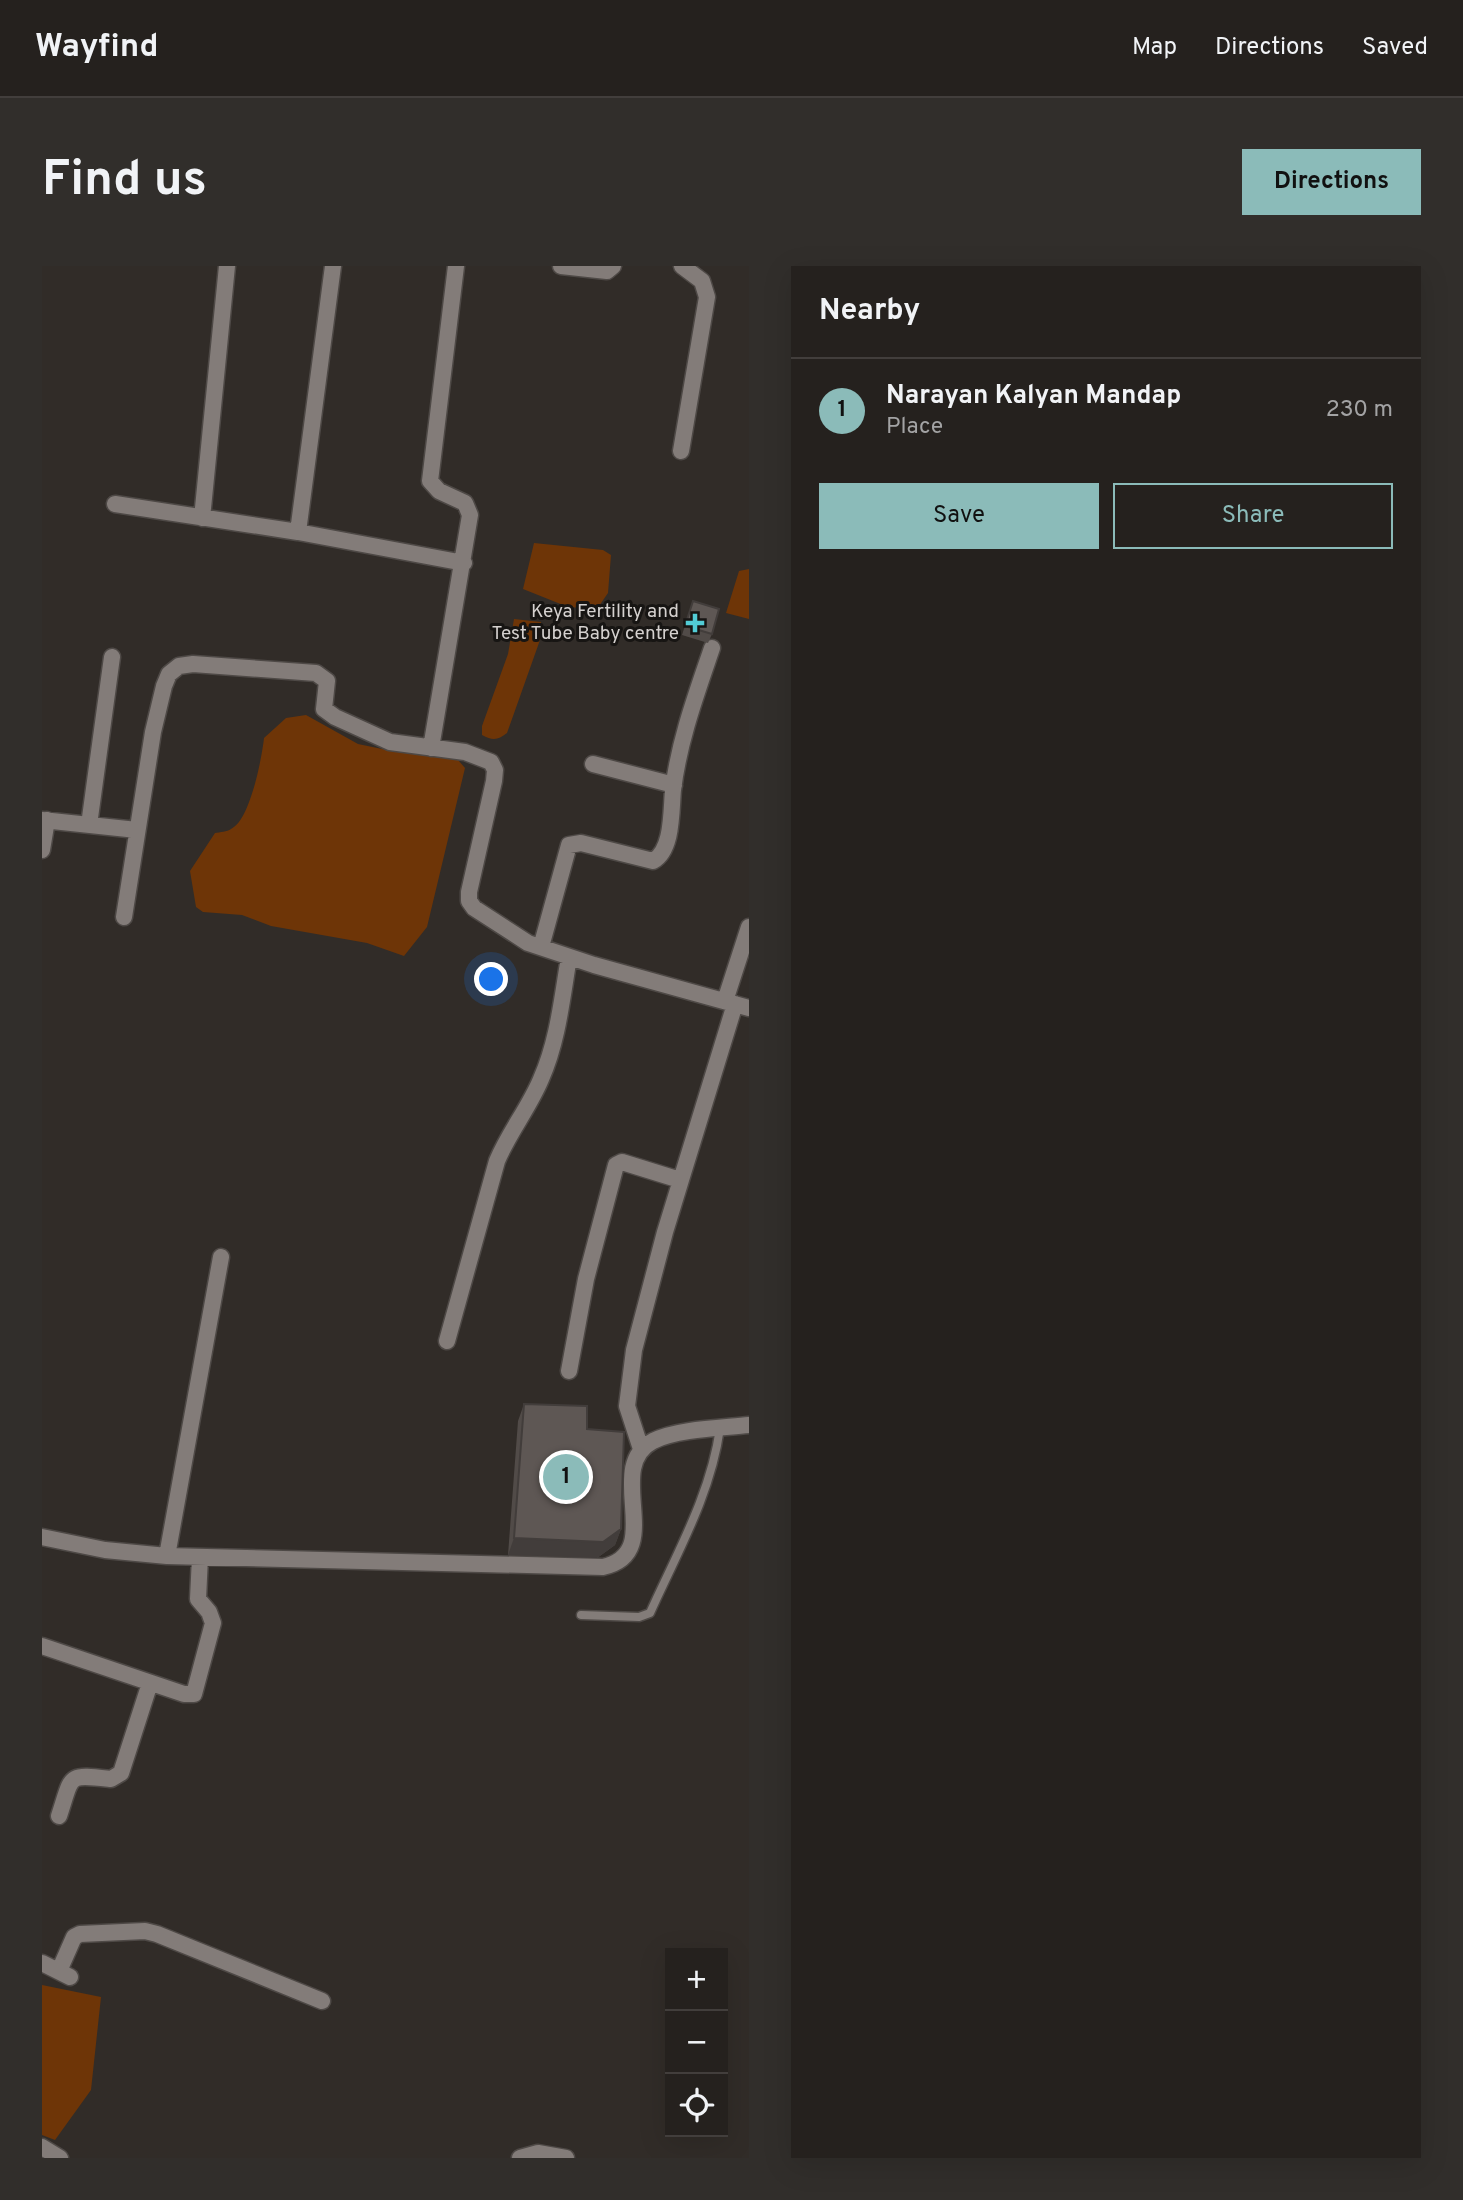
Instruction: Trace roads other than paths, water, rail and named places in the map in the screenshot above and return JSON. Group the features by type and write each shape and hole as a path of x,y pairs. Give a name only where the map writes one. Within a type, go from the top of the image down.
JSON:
{"street":[{"path":"202,517 227,266"},
{"path":"298,532 333,266"},
{"path":"431,748 464,563 469,508 460,500 433,487 430,481 456,266"},
{"path":"561,266 607,271 613,266"},
{"path":"681,451 707,297 702,281 682,266"},
{"path":"114,504 298,532 464,563"},
{"path":"541,947 569,845 581,843 653,861 660,857 667,842 680,745 712,648"},
{"path":"89,825 112,657"},
{"path":"124,917 152,732 169,674 179,666 192,664 316,673 327,681 324,709 328,713 390,742 466,752 491,762 495,770 494,781 469,901 474,908 528,943 736,1004"},
{"path":"593,764 674,785"},
{"path":"42,850 44,820 137,830"},
{"path":"641,1449 627,1406 628,1383 644,1309 680,1180 736,1004 749,927"},
{"path":"447,1341 497,1161 508,1136 529,1104 553,1045 569,957"},
{"path":"569,1371 586,1279 616,1166 622,1161 680,1180"},
{"path":"167,1556 221,1257"},
{"path":"42,1537 105,1550 167,1556 564,1567 615,1565 626,1557 635,1536 632,1477 636,1457 641,1449 668,1436 749,1425"},
{"path":"42,1646 190,1696 197,1690 213,1623 209,1612 198,1599 200,1557"},
{"path":"59,1816 70,1782 75,1777 89,1775 111,1779 121,1773 150,1683"},
{"path":"42,1963 65,1974 74,1937 80,1934 145,1931 322,2001"},
{"path":"42,2147 60,2158"},
{"path":"520,2158 538,2153 566,2158"}],"lane":[{"path":"581,1615 639,1617 650,1613 697,1512 712,1468 720,1429"}],"place":[{"name":"Keya Fertility and Test Tube Baby centre","path":"695,623"},
{"name":"Narayan Kalyan Mandap","path":"566,1477"}]}
